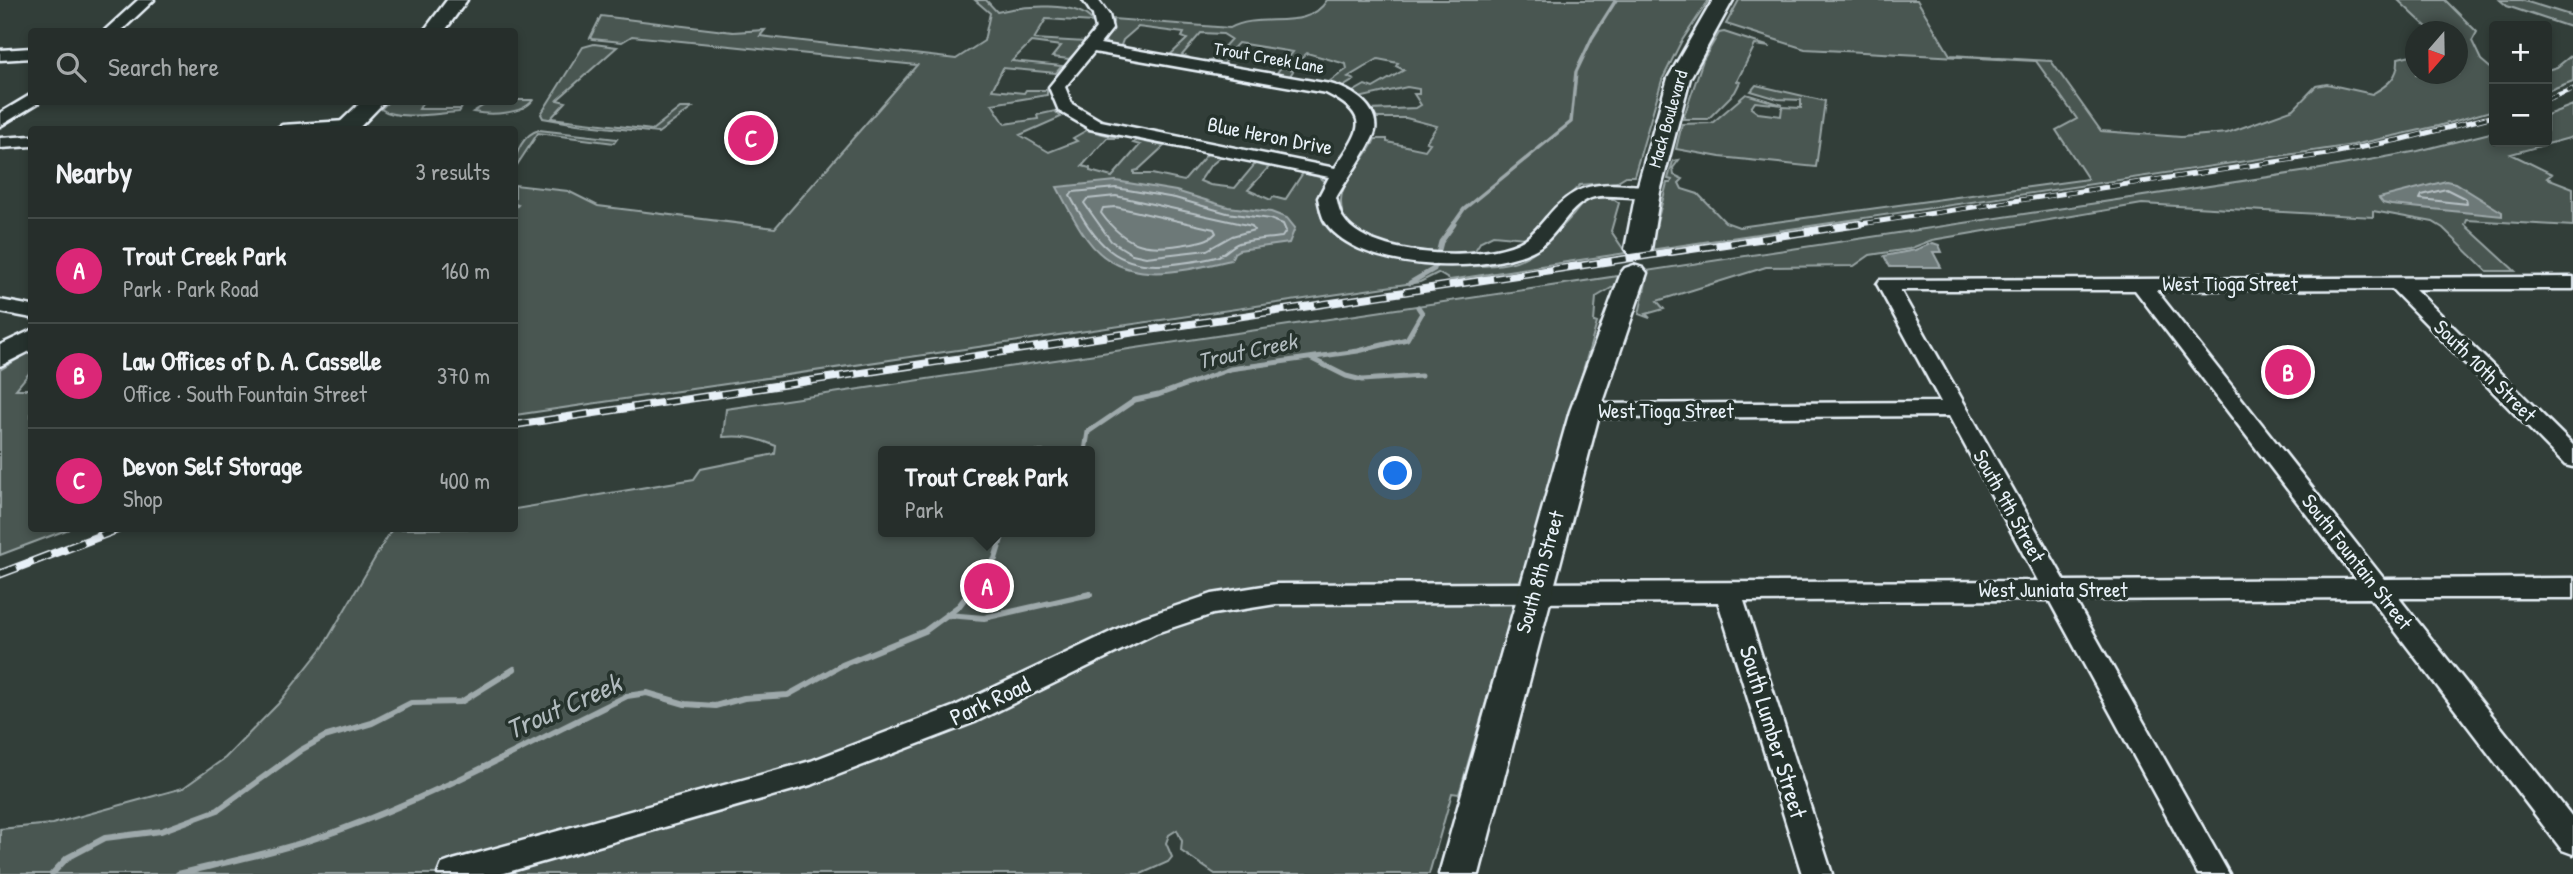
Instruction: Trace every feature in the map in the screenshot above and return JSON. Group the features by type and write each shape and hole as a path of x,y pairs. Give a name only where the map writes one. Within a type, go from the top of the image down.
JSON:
{"main road":[{"path":"436,28 457,0"},
{"name":"Mack Boulevard","path":"1636,261 1648,192 1679,78 1723,0"},
{"path":"346,126 370,105"},
{"name":"South 8th Street","path":"1459,874 1585,411 1636,261"},
{"path":"0,357 28,340"}],"street":[{"path":"115,28 147,0"},
{"path":"1090,0 1105,24 1091,47"},
{"name":"Blue Heron Drive","path":"1091,47 1057,87 1065,107 1096,125 1340,174 1327,198 1331,218 1341,229 1374,248 1420,257 1457,259 1508,254 1540,238 1575,199 1588,192 1648,192"},
{"name":"Trout Creek Lane","path":"1091,47 1304,83 1343,94 1360,109 1368,126 1340,174"},
{"path":"0,55 28,53"},
{"path":"0,121 28,102"},
{"path":"0,143 28,141"},
{"name":"West Tioga Street","path":"1887,284 2573,282"},
{"name":"South 9th Street","path":"1887,284 2214,874"},
{"name":"South Fountain Street","path":"2141,284 2573,841"},
{"name":"South 10th Street","path":"2398,284 2573,458"},
{"path":"0,306 28,311"},
{"name":"West Tioga Street","path":"1585,411 1956,409"},
{"name":"West Juniata Street","path":"1534,591 2573,588"},
{"name":"Park Road","path":"453,874 814,772 965,714 1147,626 1212,604 1276,593 1534,591"},
{"name":"South Lumber Street","path":"1728,591 1817,874"}],"shaded area":[{"path":"975,0 986,0 997,12 1049,6 1076,10 1093,22 1046,19 1034,39 1087,42 1069,59 1052,57 1061,46 1031,42 1012,61 1062,66 1056,73 1003,68 992,90 1024,93 1026,90 1047,90 1047,95 992,104 1005,124 1038,119 1037,115 1055,111 1061,117 1020,135 1049,152 1077,141 1073,138 1087,130 1119,138 1107,138 1082,166 1090,168 1090,171 1112,177 1140,145 1133,143 1136,140 1164,146 1134,171 1134,174 1152,174 1184,181 1207,154 1221,157 1210,166 1200,181 1235,188 1255,164 1269,167 1248,190 1271,200 1273,197 1285,200 1303,173 1319,177 1326,182 1319,210 1331,231 1355,247 1388,258 1461,266 1493,265 1524,258 1548,241 1587,200 1596,196 1605,197 1619,203 1611,231 1626,253 1450,280 1438,273 1420,282 518,415 518,185 568,191 598,206 775,228 917,65 632,36 622,42 592,39 590,38 601,16 733,32 765,30 760,36 956,59 984,41 990,13"},
{"path":"1327,0 1709,0 1681,42 1662,80 1634,176 1626,176 1616,182 1580,185 1526,238 1493,235 1481,241 1474,252 1460,254 1377,243 1351,227 1343,215 1342,192 1375,139 1387,139 1387,142 1425,150 1430,143 1426,142 1437,126 1406,118 1377,118 1371,110 1416,108 1421,105 1414,94 1419,94 1419,89 1407,87 1359,98 1351,93 1365,85 1373,88 1404,70 1396,66 1398,63 1378,59 1348,77 1354,80 1341,88 1326,84 1347,69 1346,64 1307,53 1290,69 1293,71 1290,76 1276,74 1293,52 1238,43 1226,56 1229,58 1223,65 1210,62 1231,39 1223,34 1201,33 1182,55 1190,58 1169,56 1187,39 1182,37 1184,33 1138,27 1123,40 1120,48 1107,45 1105,40 1113,19 1230,28 1255,21 1308,16"},
{"path":"1739,0 1917,0 1950,55 2051,61 2101,131 2181,137 2227,133 2294,109 2316,86 2327,84 2372,94 2391,80 2397,70 2398,58 2405,56 2405,84 2468,84 2468,23 2477,32 2472,41 2481,60 2489,67 2489,111 2353,145 1650,250 1667,183 1672,180 1668,179 1673,161 1679,160 1673,168 1674,175 1683,179 1679,183 1682,189 1698,194 1725,222 1739,227 2088,179 2056,130 2077,119 2036,61 1805,49 1726,24"},
{"path":"2398,0 2445,0 2466,21 2420,21"},
{"path":"2500,0 2521,0 2573,16 2573,28 2552,21 2507,6"},
{"path":"1724,32 1770,47 1755,45 1737,81 1740,82 1735,92 1708,119 1683,119 1703,60 1719,33"},
{"path":"594,44 617,47 557,100 566,102 551,118 652,130 680,108 692,108 658,133 543,118 541,114 583,47"},
{"path":"2573,54 2573,81 2552,89 2552,68"},
{"path":"1756,85 1825,101 1816,167 1720,157 1676,149 1682,124 1712,123 1746,94 1783,105 1755,102 1751,108 1758,113 1781,116 1782,107 1801,108 1801,100 1778,99 1751,91"},
{"path":"518,100 533,100 514,111 488,114 473,112 484,105 518,105"},
{"path":"385,105 421,105 419,109 461,109 459,112 429,115 397,115 381,109"},
{"path":"2573,105 2573,137 2552,143 2552,113"},
{"path":"539,130 617,139 614,143 538,133 518,163 521,145"},
{"path":"2489,133 2489,147 2537,147 2511,154 2552,174 2547,178 2573,188 2573,226 2467,220 2465,225 2515,271 2487,271 2443,228 2433,222 2373,211 2373,217 2142,204 1932,240 1909,249 1870,255 1854,266 1766,267 1657,301 1664,309 1646,314 1650,318 1639,314 1647,278 1646,271 2315,170 2418,151"},
{"path":"1618,276 1618,284 1596,297 1594,322 1597,323 1459,794 1452,793 1429,874 1215,874 1181,851 1182,841 1177,830 1169,835 1166,843 1172,857 1168,862 1141,874 502,874 544,863 465,874 0,874 0,829 52,824 183,788 225,758 278,704 323,647 390,532 518,532 518,508 694,479 701,469 775,454 776,446 763,441 723,437 726,409"},
{"path":"28,353 28,375 16,389 28,389 28,532 61,532 0,555 0,370"}],"water":[{"path":"1116,181 1176,191 1228,207 1271,212 1287,218 1295,228 1289,243 1239,250 1231,260 1173,272 1135,270 1117,265 1101,254 1083,233 1057,187"},
{"path":"2446,181 2455,183 2502,212 2502,216 2391,205 2383,203 2379,198"},
{"path":"1933,243 1939,245 1942,252 1933,252 1941,267 1890,267 1884,256 1915,250"}],"waterway":[{"name":"Trout Creek","path":"1452,226 1464,209 1571,122 1576,72 1592,38 1616,0"},
{"name":"Trout Creek","path":"1410,283 1434,269 1441,242 1454,224"},
{"name":"Trout Creek","path":"1086,446 1088,432 1135,400 1158,395 1230,369 1358,351 1407,339 1422,313 1418,307"},
{"path":"1310,358 1346,376 1362,380 1421,376"},
{"name":"Trout Creek","path":"178,874 298,844 374,817 448,785 627,696 647,693 685,704 715,706 744,698 788,695 842,665 925,631 959,606 995,559 1002,537"},
{"path":"947,615 984,618 1090,594"},
{"path":"52,874 67,858 105,838 161,831 218,810 301,750 324,737 372,723 411,703 461,702 514,669"}],"railway":[{"path":"2552,97 2573,89"},
{"path":"1847,226 2328,154 2489,117"},
{"path":"518,424 1859,224"},
{"path":"0,574 110,532"}],"place":[{"name":"Devon Self Storage","path":"751,138"},
{"name":"Law Offices of D. A. Casselle","path":"2288,372"},
{"name":"Trout Creek Park","path":"987,586"}]}
